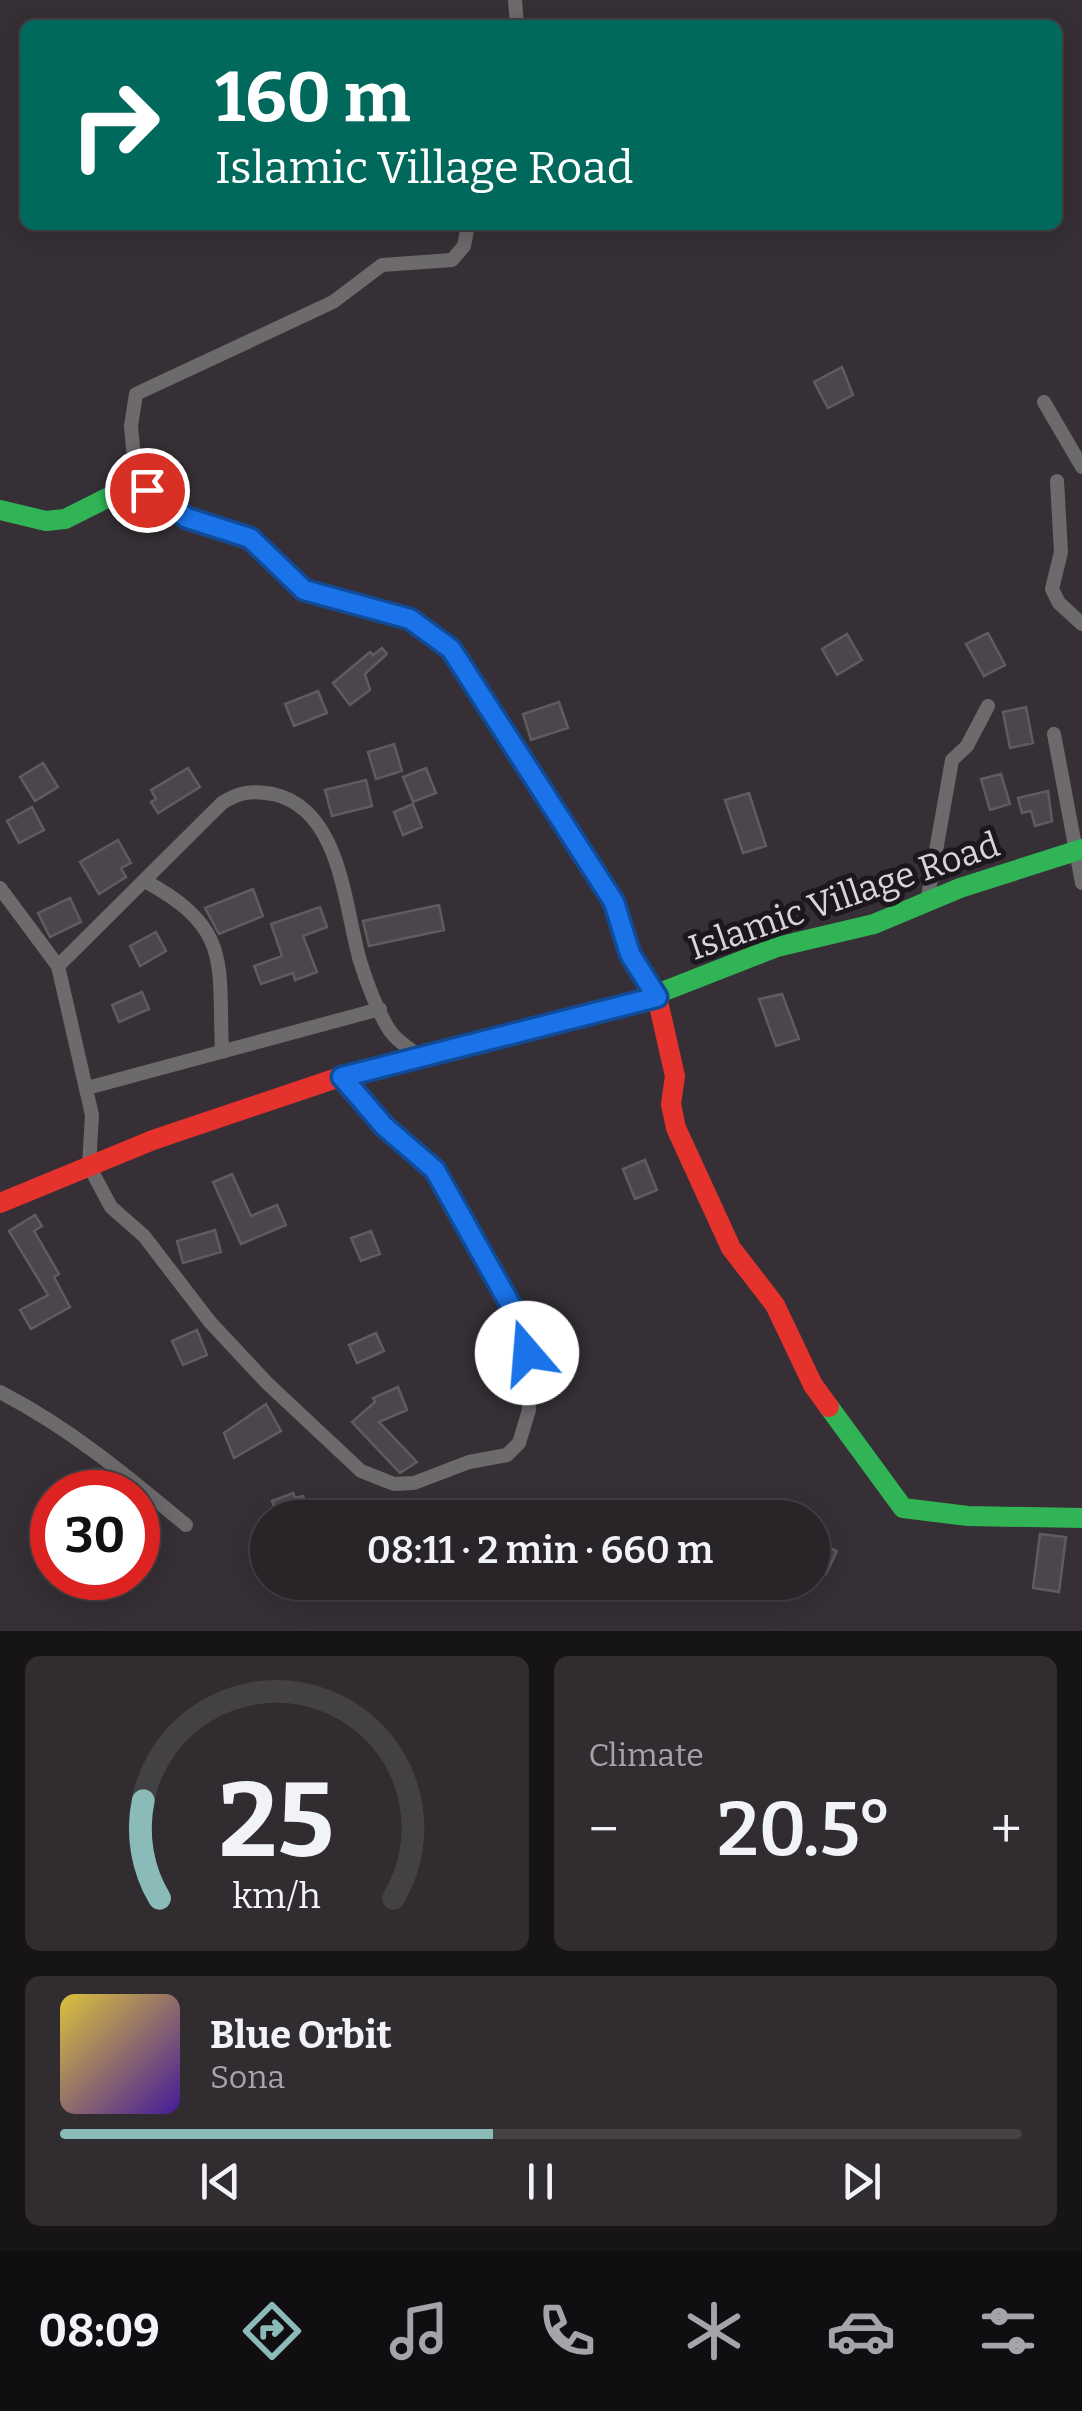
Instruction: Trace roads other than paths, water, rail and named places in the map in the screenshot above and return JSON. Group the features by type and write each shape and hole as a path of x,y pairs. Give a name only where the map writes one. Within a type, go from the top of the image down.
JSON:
{"street":[{"path":"137,491 131,426 136,394 212,355 286,327 333,302 382,265 452,260 464,246 467,230"},
{"path":"1044,402 1082,468"},
{"path":"1057,481 1061,552 1052,590 1059,603 1082,624"},
{"path":"0,510 46,521 65,519 118,493 147,490 187,518 250,538 304,590 410,619 451,649 614,902 630,954 657,997 676,1076 671,1104 676,1128 731,1248 775,1305 813,1384 904,1508 968,1516 1082,1518"},
{"path":"927,902 952,760 967,746 988,706"},
{"path":"1054,734 1082,883"},
{"path":"58,966 102,918 239,792 291,798 310,810 327,845 346,894 360,962 392,1035 420,1056"},
{"name":"Islamic Village Road","path":"0,1203 153,1140 342,1077 657,997 777,947 874,924 1078,850"},
{"path":"145,881 177,898 213,940 220,956 222,1052"},
{"path":"0,888 58,966 92,1115 89,1166 111,1207 144,1236 210,1322 267,1383 361,1471 394,1484 414,1483 469,1462 507,1455 519,1444 529,1410 524,1329 435,1170 384,1126 342,1077"},
{"path":"87,1088 380,1010"},
{"path":"0,1392 47,1416 102,1454 186,1526"}]}
